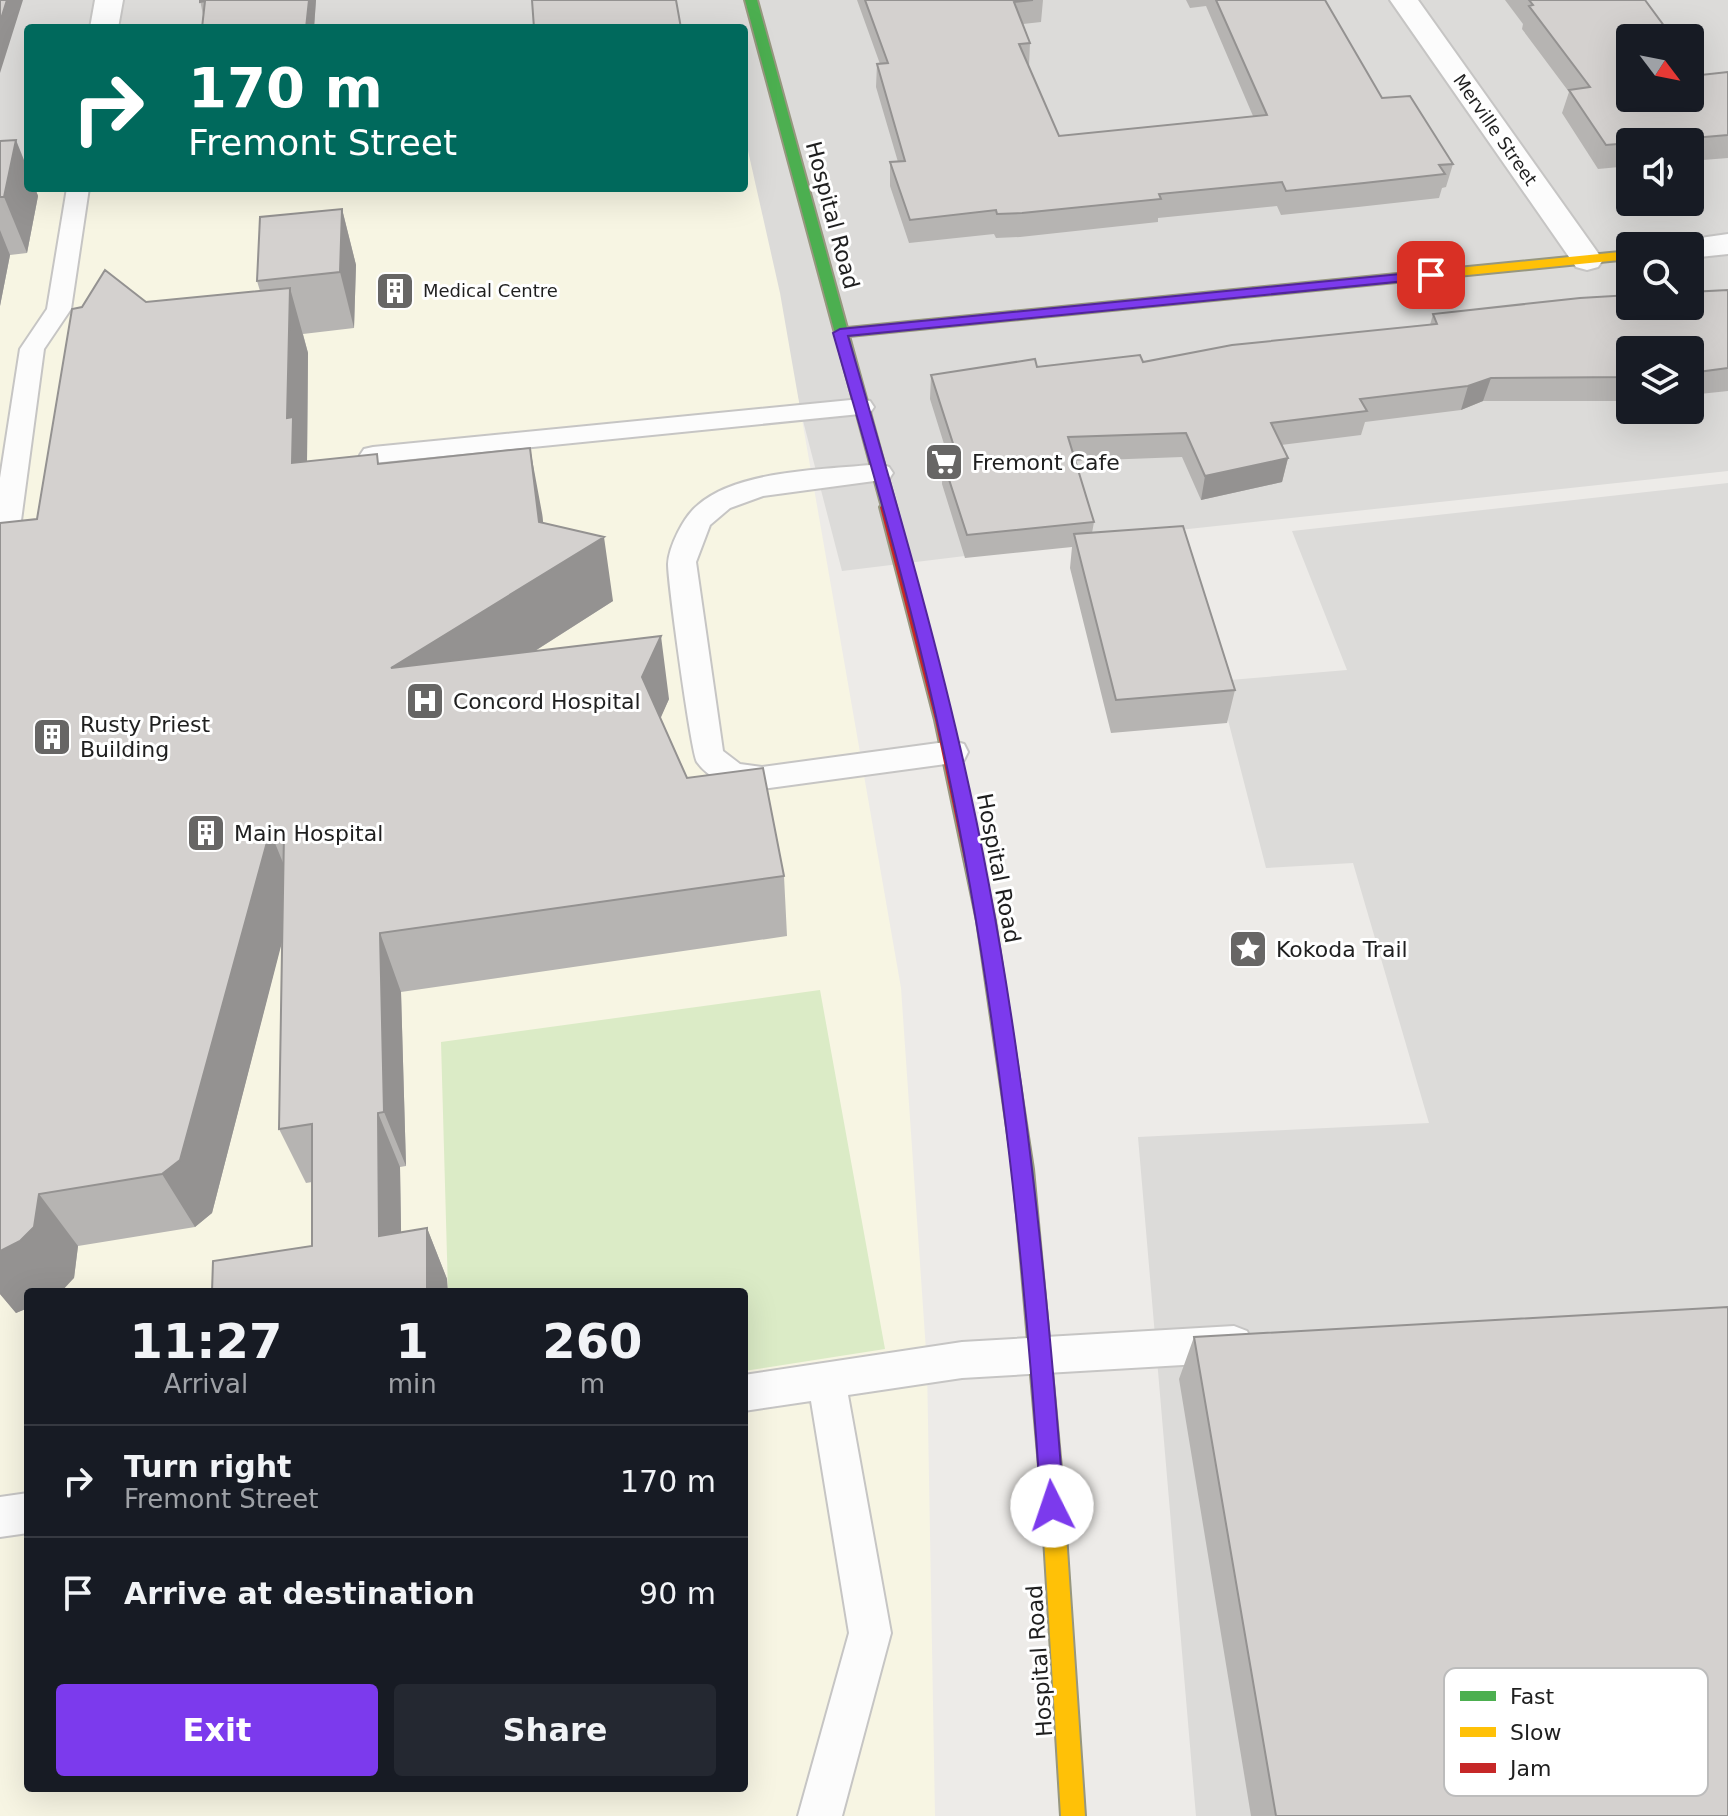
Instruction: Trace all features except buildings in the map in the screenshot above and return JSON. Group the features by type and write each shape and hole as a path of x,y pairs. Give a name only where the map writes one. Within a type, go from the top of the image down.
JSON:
{"street":[{"path":"105,24 109,0"},
{"name":"Hospital Road","path":"751,0 953,752 992,958 1020,1160 1041,1353 1073,1816"},
{"name":"Merville Street","path":"1404,0 1587,260"},
{"path":"1704,247 1728,244"},
{"path":"840,333 1616,257"}],"lane":[{"path":"0,529 6,528 9,457 32,349 59,309 77,192"},
{"path":"373,455 861,407"},
{"path":"880,473 760,487 707,511 691,535 682,562 708,754 719,769 738,777 762,778 953,752"},
{"path":"748,1392 962,1360 1041,1353 1269,1343"},
{"path":"820,1816 870,1633 826,1379"},
{"path":"0,1517 24,1514"}],"shaded area":[{"path":"0,0 1728,0 1728,471 1179,530 842,571 801,413 748,154 748,24 24,24 24,178 0,180"},
{"name":"Concord Hospital","path":"748,151 780,293 901,988 927,1365 935,1816 0,1816 0,180 24,187 24,192 748,192"},
{"path":"1728,483 1728,1816 1196,1816 1138,1137 1429,1123 1353,863 1266,868 1218,681 1347,670 1292,531"}],"green space":[{"path":"820,990 885,1349 748,1370 748,1288 448,1288 441,1042"}],"traffic: fast":[{"path":"751,0 888,507"},
{"path":"840,333 1254,292"},
{"path":"986,921 1023,1169 1052,1489"}],"traffic: slow":[{"path":"1254,292 1616,256"},
{"path":"1052,1489 1073,1816"}],"traffic: jam":[{"path":"888,507 943,720 986,921"}],"place":[{"name":"Medical Centre","path":"395,291"},
{"name":"Fremont Cafe","path":"944,462"},
{"name":"Concord Hospital","path":"425,701"},
{"name":"Rusty Priest Building","path":"52,737"},
{"name":"Main Hospital","path":"206,833"},
{"name":"Kokoda Trail","path":"1248,949"}],"route":[{"path":"1052,1506 1041,1353 1020,1160 992,958 953,752 887,496 840,333 1431,275"}]}
